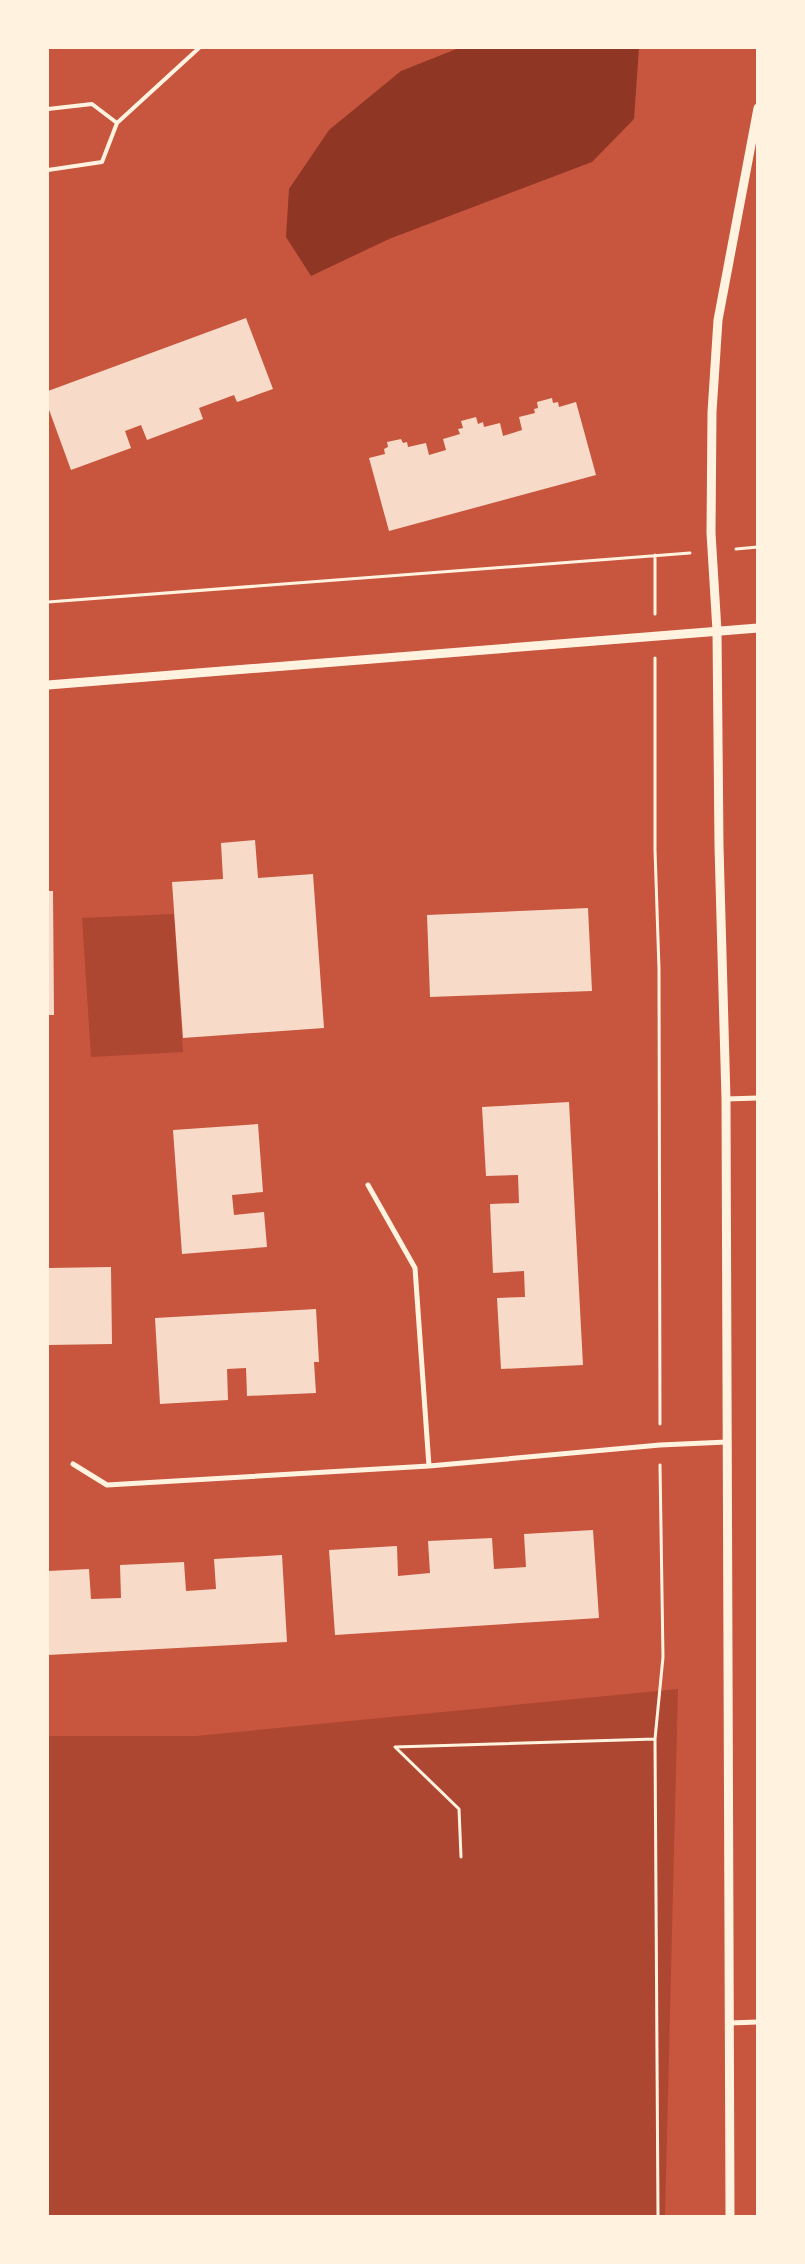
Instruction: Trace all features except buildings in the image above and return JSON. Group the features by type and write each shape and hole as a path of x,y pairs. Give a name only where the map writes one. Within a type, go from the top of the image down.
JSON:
{"street":[{"path":"730,2216 726,1099 718,806 717,631 712,524 712,412 718,320 758,108"},
{"path":"48,684 758,628"},
{"path":"726,1099 758,1098"},
{"path":"368,1185 415,1268 429,1466"},
{"path":"73,1464 107,1485 429,1466 660,1445 727,1442"},
{"path":"729,2023 758,2022"}],"lane":[{"path":"48,170 102,162 117,123 199,48"},
{"path":"48,109 92,104 117,123"}],"path":[{"path":"48,602 662,554"},
{"path":"654,574 655,555"},
{"path":"461,1857 459,1809 395,1747 654,1739"}],"shaded area":[{"path":"459,48 639,48 634,119 592,162 389,239 311,276 286,237 289,189 329,130 401,71"},
{"path":"174,914 183,1052 91,1057 82,918"},
{"path":"678,1689 665,2216 48,2216 48,1736 196,1736"}]}
